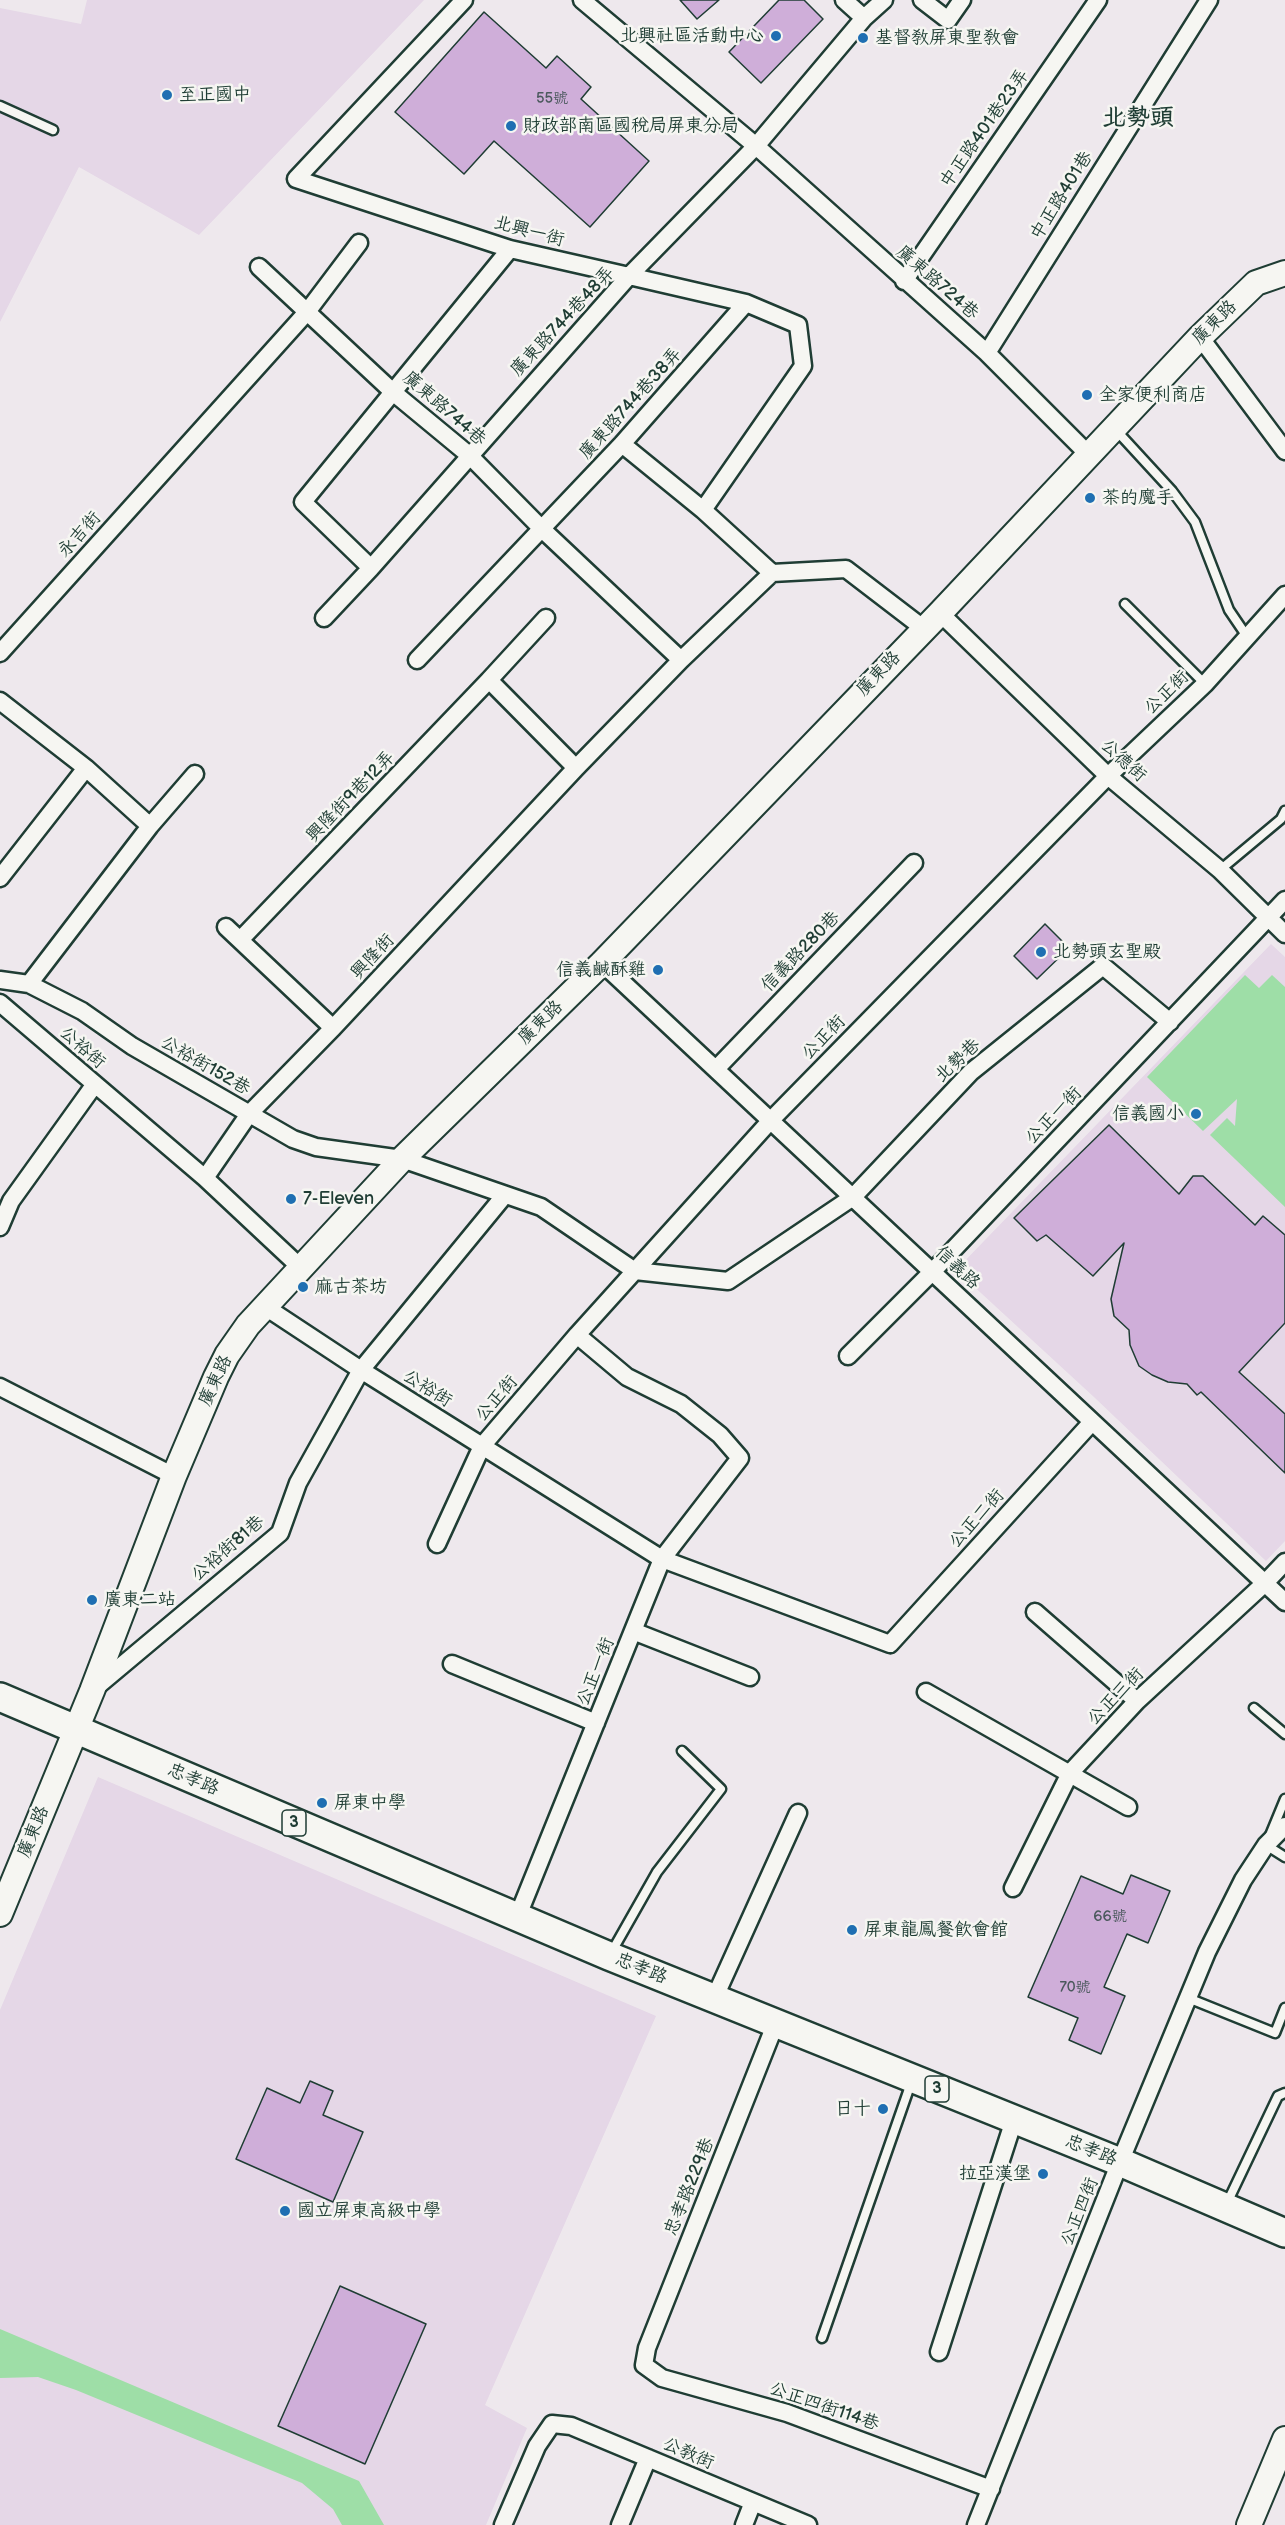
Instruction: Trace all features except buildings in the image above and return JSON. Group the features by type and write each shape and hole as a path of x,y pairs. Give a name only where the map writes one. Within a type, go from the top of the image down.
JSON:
{"main road":[{"name":"忠孝路","path":"0,1697 517,1918 775,2025 1120,2162 1285,2233"}],"street":[{"name":"北興一街","path":"464,0 296,178 510,249 629,276"},
{"name":"廣東路724巷","path":"582,0 756,146 987,353 1088,454"},
{"path":"844,0 864,18"},
{"path":"629,276 756,146 864,18 884,0"},
{"path":"922,0 948,20 962,0"},
{"name":"中正路401巷23弄","path":"904,280 1098,0"},
{"name":"中正路401巷","path":"987,353 1209,0"},
{"path":"307,312 359,243"},
{"path":"371,568 303,502 510,249"},
{"name":"廣東路744巷","path":"259,267 394,393 469,455 543,530 681,660"},
{"name":"廣東路","path":"0,1914 92,1691 174,1476 227,1354 264,1306 402,1159 602,963 1200,337 1256,283 1285,273"},
{"name":"廣東路744巷48弄","path":"324,618 629,276 746,303 798,325 803,366 703,510"},
{"name":"廣東路744巷38弄","path":"417,660 543,530 746,303"},
{"name":"永吉街","path":"0,653 307,312"},
{"path":"1200,337 1283,445"},
{"path":"622,444 703,510 772,573"},
{"path":"489,680 576,768 681,660 772,573 846,569 931,621"},
{"name":"公正街","path":"437,1544 482,1446 577,1335 771,1120 1108,776 1205,684 1285,595"},
{"name":"興隆街9巷12弄","path":"240,940 546,618"},
{"name":"公德街","path":"931,621 1108,776 1220,870 1285,934"},
{"path":"0,701 86,768 150,826"},
{"path":"0,878 86,768"},
{"name":"興隆街","path":"205,1178 249,1114 333,1028 576,768"},
{"path":"29,984 150,826 195,774"},
{"name":"信義路280巷","path":"716,1069 914,862"},
{"name":"公正一街","path":"848,1356 933,1271 1285,900"},
{"path":"226,927 333,1028"},
{"name":"信義路","path":"602,963 1285,1602"},
{"name":"北勢巷","path":"635,1271 728,1281 853,1197 971,1072 1103,966 1170,1022"},
{"name":"公裕街152巷","path":"0,980 29,984 82,1011 132,1046 293,1139 316,1147 402,1159 541,1207 635,1271"},
{"name":"公裕街","path":"2,1008 205,1178 300,1268"},
{"path":"0,1227 11,1201 94,1084"},
{"name":"公裕街81巷","path":"92,1691 280,1533 298,1483 361,1370 504,1196"},
{"name":"公裕街","path":"264,1306 361,1370 663,1559 890,1644"},
{"name":"公正一街","path":"517,1918 663,1559 740,1458 720,1435 681,1404 627,1377 577,1335"},
{"path":"0,1387 174,1476"},
{"name":"公正二街","path":"890,1644 1092,1422"},
{"name":"公正三街","path":"1013,1888 1070,1773 1137,1701 1285,1562"},
{"path":"1035,1611 1137,1701"},
{"path":"633,1630 750,1677"},
{"path":"452,1664 596,1723"},
{"path":"926,1692 1128,1807"},
{"path":"714,1999 798,1813"},
{"name":"公正四街","path":"976,2525 1120,2162 1207,1952 1243,1880 1266,1845 1285,1826"},
{"name":"忠孝路229巷","path":"644,2365 647,2349 775,2025"},
{"path":"939,2352 1014,2120"},
{"name":"公正四街114巷","path":"644,2365 662,2378 787,2413 991,2489"},
{"name":"公教街","path":"503,2525 537,2446 552,2424 571,2426 808,2525"},
{"path":"1249,2525 1285,2439"},
{"path":"620,2525 648,2458"},
{"path":"744,2525 753,2502"}],"lane":[{"path":"0,106 53,130"},
{"path":"1114,427 1172,491 1195,522 1229,610 1248,638"},
{"path":"1125,604 1205,684"},
{"path":"1220,870 1281,819 1285,811"},
{"path":"1254,1708 1285,1734"},
{"path":"609,1956 657,1872 721,1789 682,1751"},
{"path":"1285,1799 1266,1845 1285,1857"},
{"path":"1188,1998 1275,2033 1285,2008"},
{"path":"822,2338 912,2079"},
{"path":"1225,2207 1278,2096 1285,2093"}],"shaded area":[{"name":"至正國中","path":"87,0 424,0 199,235 79,167 0,322 0,8 81,24"},
{"name":"信義國小","path":"1271,944 1285,957 1285,1541 1266,1561 1095,1398 956,1270"},
{"name":"國立屏東高級中學","path":"98,1777 656,2016 485,2405 527,2428 486,2525 0,2525 0,2010"}],"green space":[{"path":"1245,975 1259,988 1272,975 1285,987 1285,1207 1210,1135 1227,1118 1235,1126 1237,1099 1203,1131 1147,1077"},
{"path":"0,2329 359,2481 384,2525 342,2525 333,2509 302,2483 76,2390 38,2377 0,2378"}],"place":[{"name":"北興社區活動中心","path":"776,36"},
{"name":"基督教屏東聖教會","path":"863,38"},
{"name":"至正國中","path":"167,95"},
{"name":"財政部南區國稅局屏東分局","path":"511,126"},
{"name":"全家便利商店","path":"1087,395"},
{"name":"茶的魔手","path":"1090,498"},
{"name":"北勢頭玄聖殿","path":"1041,952"},
{"name":"信義鹹酥雞","path":"658,970"},
{"name":"信義國小","path":"1196,1114"},
{"name":"7-Eleven","path":"291,1199"},
{"name":"麻古茶坊","path":"303,1287"},
{"name":"廣東二站","path":"92,1600"},
{"name":"屏東中學","path":"322,1803"},
{"name":"屏東龍鳳餐飲會館","path":"852,1930"},
{"name":"日十","path":"883,2109"},
{"name":"拉亞漢堡","path":"1043,2174"},
{"name":"國立屏東高級中學","path":"285,2211"}],"district":[{"name":"北勢頭","path":"1138,119"}]}
